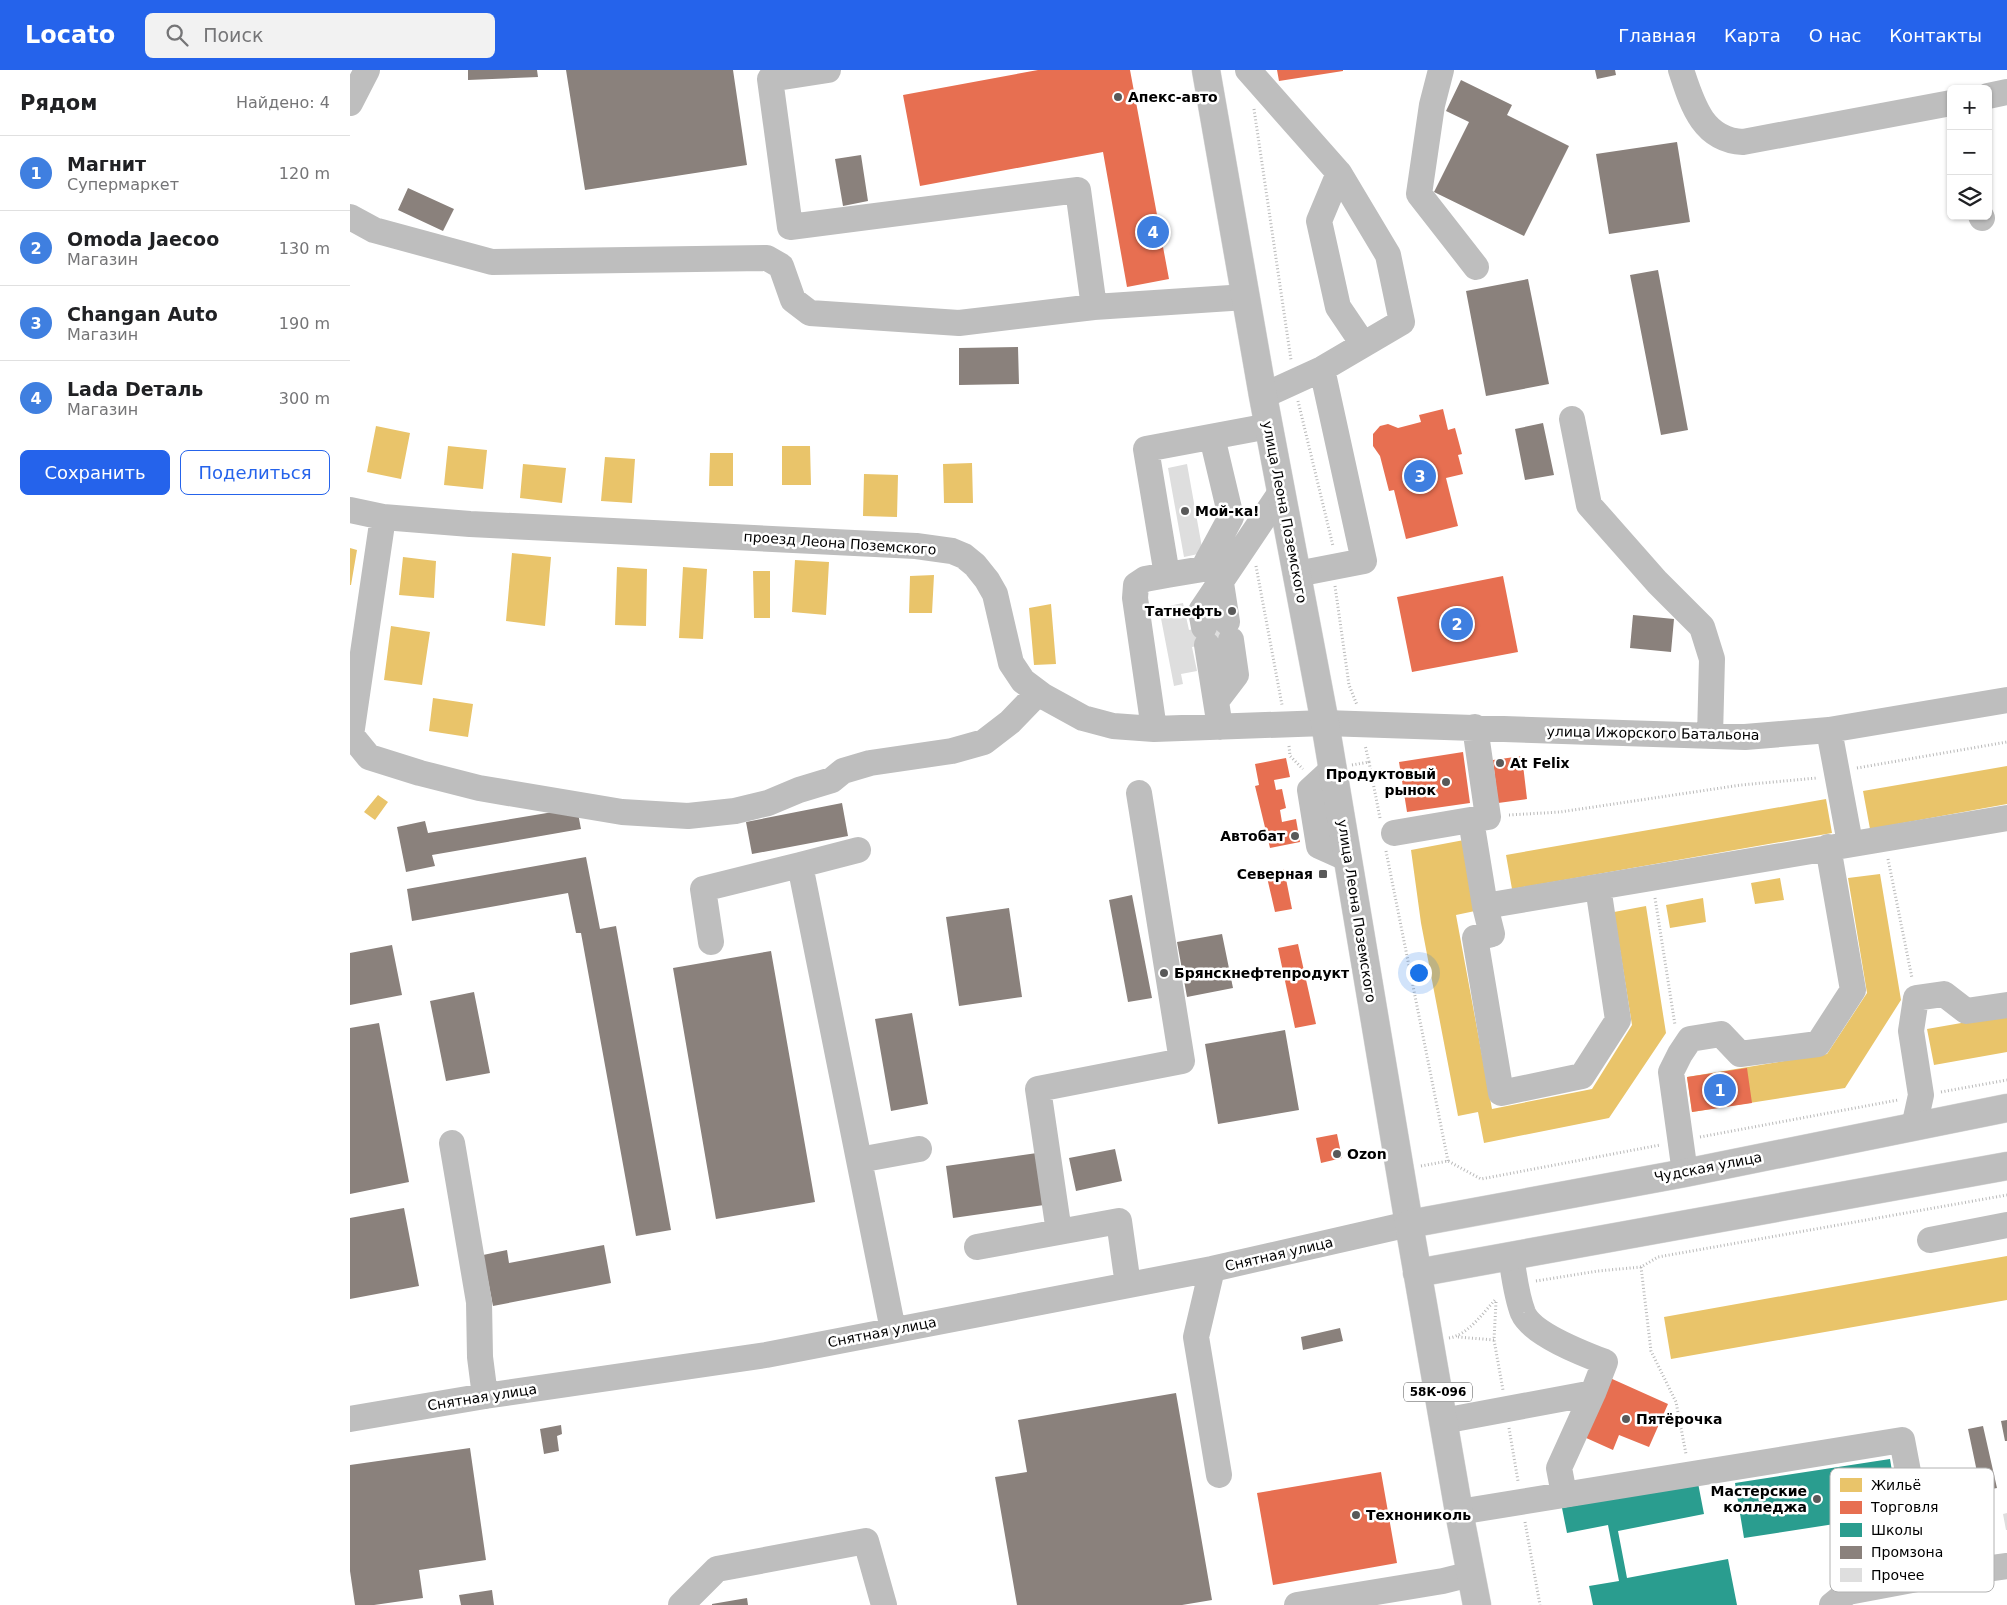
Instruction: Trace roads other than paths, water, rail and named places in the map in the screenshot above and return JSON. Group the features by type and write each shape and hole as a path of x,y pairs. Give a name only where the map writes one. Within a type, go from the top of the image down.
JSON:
{"main road":[{"name":"улица Леона Поземского","path":"1206,70 1263,396 1326,723 1417,1273 1477,1605"},
{"name":"Чудская улица","path":"1409,1224 1685,1172 2007,1108"},
{"path":"1417,1273 2007,1166"}],"street":[{"path":"350,103 367,70"},
{"path":"828,70 770,79 790,227 1078,190 1094,307"},
{"path":"1248,70 1339,173 1388,256 1402,322 1322,369 1263,396"},
{"path":"1440,70 1432,105 1419,194 1476,267"},
{"path":"1681,70 1694,108 1704,123 1729,142 1744,142 1947,104"},
{"path":"1992,95 2007,92"},
{"path":"1339,173 1319,221 1338,307 1363,344"},
{"path":"350,216 374,230 492,262 767,258 781,266 793,300 810,313 959,323 1094,307 1246,297"},
{"path":"1297,574 1364,561 1322,369"},
{"path":"1572,419 1590,505 1657,582 1702,627 1712,659 1710,736"},
{"path":"1167,575 1146,449 1269,426"},
{"path":"1154,729 1135,598 1136,585 1145,578 1203,569 1231,517 1212,437"},
{"path":"1220,727 1217,700 1236,675 1217,634 1201,611 1281,492"},
{"name":"проезд Леона Поземского","path":"350,510 383,517 470,524 916,546 952,551 964,556 975,565 995,594 1011,663 1023,681 1038,693 1083,718 1113,726 1154,729 1326,723"},
{"path":"383,517 351,735 369,758 420,773 479,788 622,812 688,816 735,811 768,803 799,790 832,780 843,771 870,763 952,751 984,742 1010,722 1038,693"},
{"name":"улица Ижорского Батальона","path":"1326,723 1745,738 1828,730 2007,700"},
{"path":"1475,727 1484,906 1492,934 1475,938 1500,1093 1582,1076 1618,1020 1598,887"},
{"path":"1685,1172 1671,1072 1690,1039 1722,1034 1740,1054 1818,1044 1853,990 1839,845 1837,774 1828,730"},
{"path":"1059,1232 1038,1089 1182,1062 1139,793"},
{"path":"1387,834 1480,818"},
{"path":"1484,906 2007,818"},
{"path":"711,942 704,889 858,850"},
{"path":"800,865 893,1330"},
{"path":"1914,1127 1921,1095 1911,1031 1916,998 1944,994 1966,1011 2007,1005"},
{"path":"452,1143 479,1302 480,1357 485,1396"},
{"path":"859,1160 920,1149"},
{"path":"977,1247 1119,1221 1128,1286"},
{"name":"Снятная улица","path":"350,1419 485,1396 766,1355 1212,1269 1409,1224"},
{"path":"1930,1240 2007,1225"},
{"path":"1511,1256 1506,1292 1524,1314 1541,1332 1569,1347 1605,1362 1559,1468 1564,1494"},
{"path":"1212,1269 1196,1337 1219,1475"},
{"path":"1443,1420 1593,1392"},
{"path":"1459,1512 1902,1440 1907,1468"},
{"path":"681,1605 716,1569 866,1541 884,1605"},
{"path":"1994,1568 2007,1566"},
{"path":"1298,1605 1443,1582 1471,1574"},
{"path":"1832,1605 1848,1592"}],"place":[{"name":"Апекс-авто","path":"1118,97"},
{"name":"Lada Dеталь","path":"1153,232"},
{"name":"Changan Auto","path":"1420,476"},
{"name":"Мой-ка!","path":"1185,511"},
{"name":"Татнефть","path":"1232,611"},
{"name":"Omoda Jaecoo","path":"1457,624"},
{"name":"At Felix","path":"1500,763"},
{"name":"Продуктовый рынок","path":"1446,782"},
{"name":"Автобат","path":"1295,836"},
{"name":"Северная","path":"1323,874"},
{"name":"Брянскнефтепродукт","path":"1164,973"},
{"name":"Магнит","path":"1720,1090"},
{"name":"Ozon","path":"1337,1154"},
{"name":"Пятёрочка","path":"1626,1419"},
{"name":"Мастерские колледжа","path":"1817,1499"},
{"name":"Технониколь","path":"1356,1515"}]}
